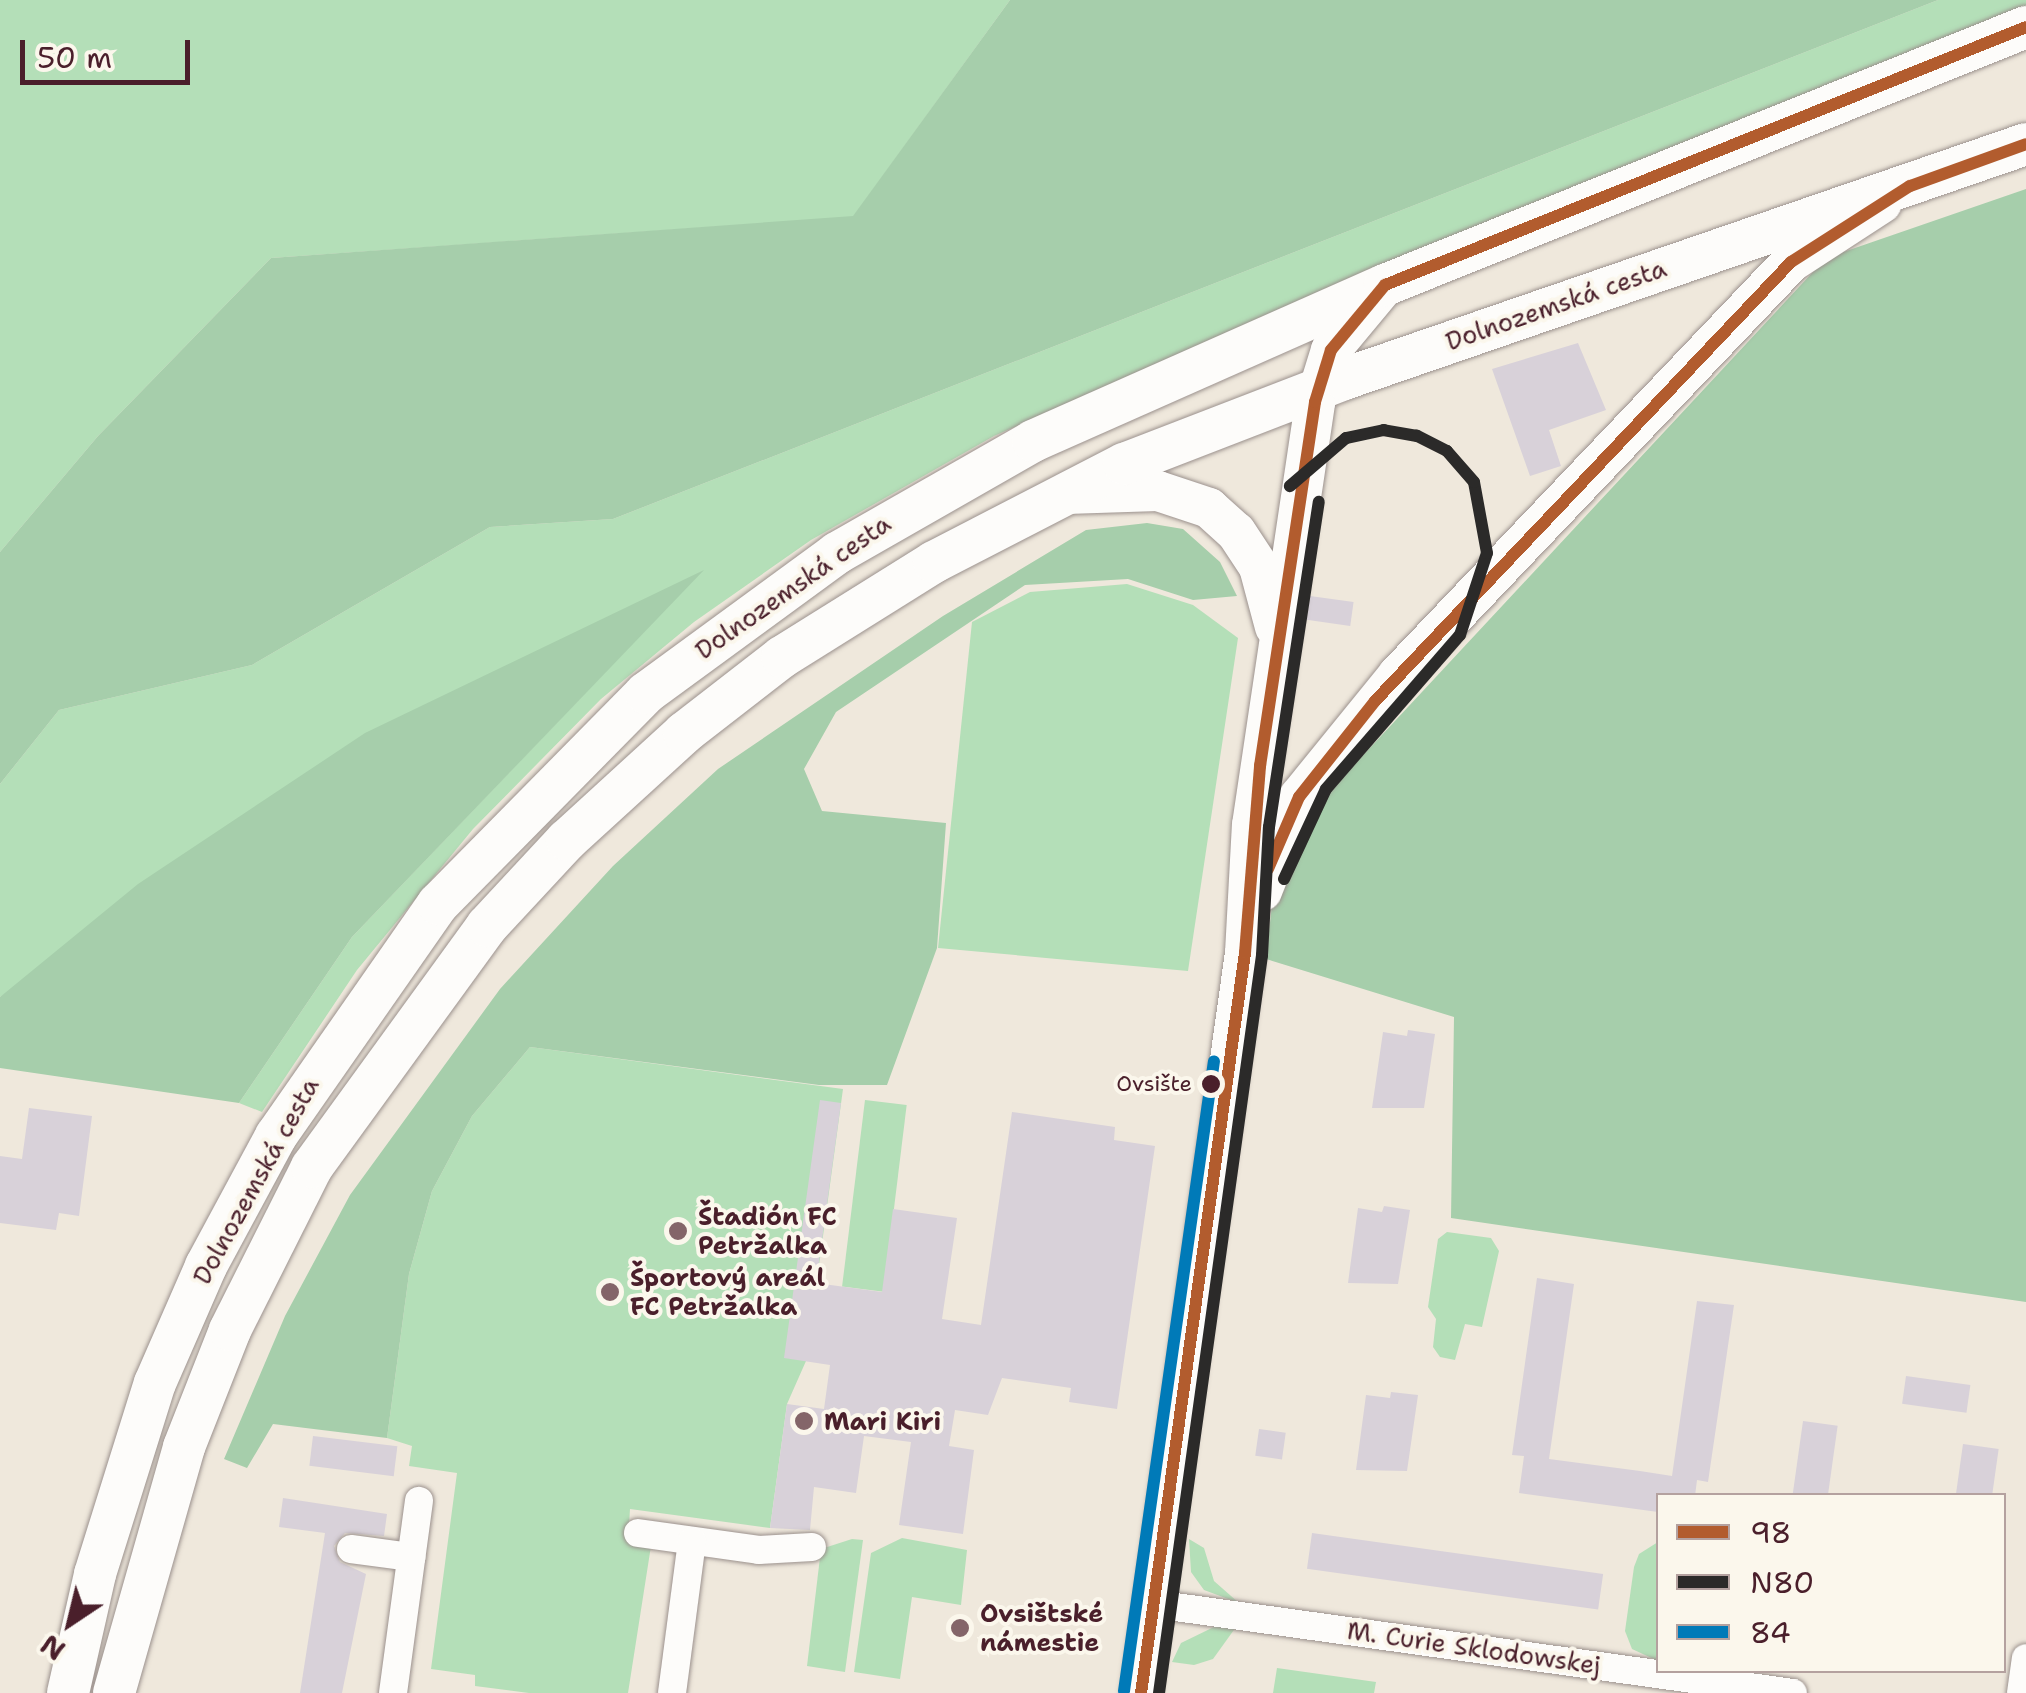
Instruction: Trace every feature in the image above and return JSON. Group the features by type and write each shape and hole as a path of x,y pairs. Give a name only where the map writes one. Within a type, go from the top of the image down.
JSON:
{"main road":[{"name":"Dolnozemská cesta","path":"68,1693 134,1441 220,1239 338,1040 487,849 646,693 836,553 1033,441 1384,285 2026,27"},
{"name":"Dolnozemská cesta","path":"114,1693 184,1447 250,1288 330,1139 456,965 567,840 748,682 934,562 1057,495 1318,388 2026,144"}],"street":[{"path":"1245,953 1290,814 1375,702 1792,262 1910,186"},
{"path":"1140,1693 1245,953 1252,825 1318,388 1339,338 1384,285"},
{"path":"1057,495 1158,491 1214,511 1243,541 1264,578 1277,655"},
{"path":"392,1693 419,1500"},
{"path":"638,1534 759,1550 812,1548"},
{"path":"672,1693 692,1541"},
{"path":"350,1549 411,1557"},
{"name":"M. Curie Sklodowskej","path":"1154,1604 1793,1693"},
{"path":"2021,1693 2026,1658"}],"green space":[{"path":"0,0 1010,0 853,217 271,258 98,436 0,552"},
{"path":"1010,0 1938,0 613,519 490,527 252,665 59,710 0,784 0,552 98,436 271,258 853,216"},
{"path":"1938,0 2026,0 2026,12 1236,331 994,436 811,540 694,622 601,699 473,829 357,970 262,1112 239,1103 352,937 701,572 0,997 0,784 59,710 252,665 490,527 613,519"},
{"path":"2026,189 2026,1302 1451,1218 1454,1017 1266,959 1274,886 1327,794 1826,258"},
{"path":"1147,523 1183,529 1220,562 1237,596 1193,600 1128,579 1025,585 836,712 804,769 822,811 946,823 937,948 887,1085 819,1085 530,1047 472,1116 432,1191 409,1274 387,1438 273,1424 247,1468 224,1459 285,1316 350,1195 500,989 613,866 718,769 943,616 1086,530"},
{"path":"704,570 352,937 239,1103 0,1068 0,997 138,884 365,733"},
{"path":"1127,584 1193,605 1238,638 1188,971 938,948 972,622 1030,592"},
{"name":"Športový areál FC Petržalka","path":"530,1047 843,1089 806,1361 787,1404 770,1528 630,1509 628,1542 651,1546 628,1693 529,1693 475,1686 475,1675 431,1669 457,1473 409,1466 412,1446 387,1438 409,1274 432,1191 472,1116"},
{"path":"865,1100 907,1105 884,1292 842,1287"},
{"path":"1447,1232 1491,1238 1499,1251 1482,1327 1465,1324 1455,1360 1440,1357 1433,1347 1436,1319 1428,1307 1438,1239"},
{"path":"902,1538 967,1550 961,1605 912,1597 900,1679 854,1672 871,1553"},
{"path":"852,1539 863,1540 845,1672 807,1666 821,1549"},
{"path":"1189,1539 1204,1548 1214,1581 1239,1603 1204,1590 1191,1572"},
{"path":"1656,1543 1656,1660 1632,1649 1625,1631 1639,1554"},
{"path":"1216,1626 1236,1627 1213,1659 1194,1665 1172,1662 1181,1643"},
{"path":"1277,1668 1376,1682 1374,1693 1273,1693"}],"building":[{"path":"1578,343 1606,410 1549,430 1561,466 1530,476 1492,369"},
{"path":"1310,596 1354,602 1350,626 1307,620"},
{"path":"1408,1030 1435,1034 1424,1108 1372,1108 1383,1032 1407,1036"},
{"path":"820,1100 841,1103 816,1283 882,1292 893,1209 957,1218 942,1319 981,1325 1012,1112 1115,1127 1114,1140 1155,1146 1117,1409 1069,1402 1071,1388 1002,1378 988,1415 955,1410 949,1446 974,1450 963,1534 899,1525 911,1442 864,1436 856,1493 814,1487 810,1530 770,1528 787,1404 824,1409 830,1365 784,1358"},
{"path":"29,1108 92,1116 79,1216 59,1213 56,1230 0,1223 0,1156 22,1159"},
{"path":"1384,1206 1410,1210 1398,1284 1348,1283 1358,1208 1382,1212"},
{"path":"1537,1278 1574,1284 1549,1459 1672,1476 1697,1301 1734,1305 1708,1482 1697,1480 1695,1493 1656,1493 1656,1512 1519,1493 1524,1456 1512,1455"},
{"path":"1906,1376 1970,1385 1966,1413 1902,1404"},
{"path":"1391,1392 1418,1395 1407,1471 1356,1470 1366,1395 1390,1398"},
{"path":"1803,1421 1838,1426 1828,1493 1793,1493"},
{"path":"1259,1429 1286,1433 1282,1459 1255,1456"},
{"path":"313,1436 397,1446 394,1476 309,1466"},
{"path":"1963,1444 1999,1449 1992,1493 1956,1493"},
{"path":"283,1498 387,1514 384,1536 345,1533 334,1546 340,1562 366,1574 342,1693 300,1693 325,1533 279,1527"},
{"path":"1312,1533 1603,1574 1598,1610 1307,1569"}],"transit line":[{"name":"98","path":"1141,1693 1245,953 1260,766 1315,402 1331,350 1385,285 2026,27"},
{"name":"98","path":"1268,869 1299,797 1375,701 1791,262 1910,186 2026,144"},
{"name":"N80","path":"1284,879 1326,789 1460,635 1487,553 1474,482 1447,451 1417,436 1384,430 1346,438 1290,486"},
{"name":"N80","path":"1159,1693 1262,955 1269,827 1319,502"},
{"name":"84","path":"1124,1691 1214,1061"}],"place":[{"name":"Ovsište","path":"1211,1084"},
{"name":"Štadión FC Petržalka","path":"678,1231"},
{"name":"Športový areál FC Petržalka","path":"610,1292"},
{"name":"Mari Kiri","path":"804,1421"},
{"name":"Ovsištské námestie","path":"960,1628"}]}
